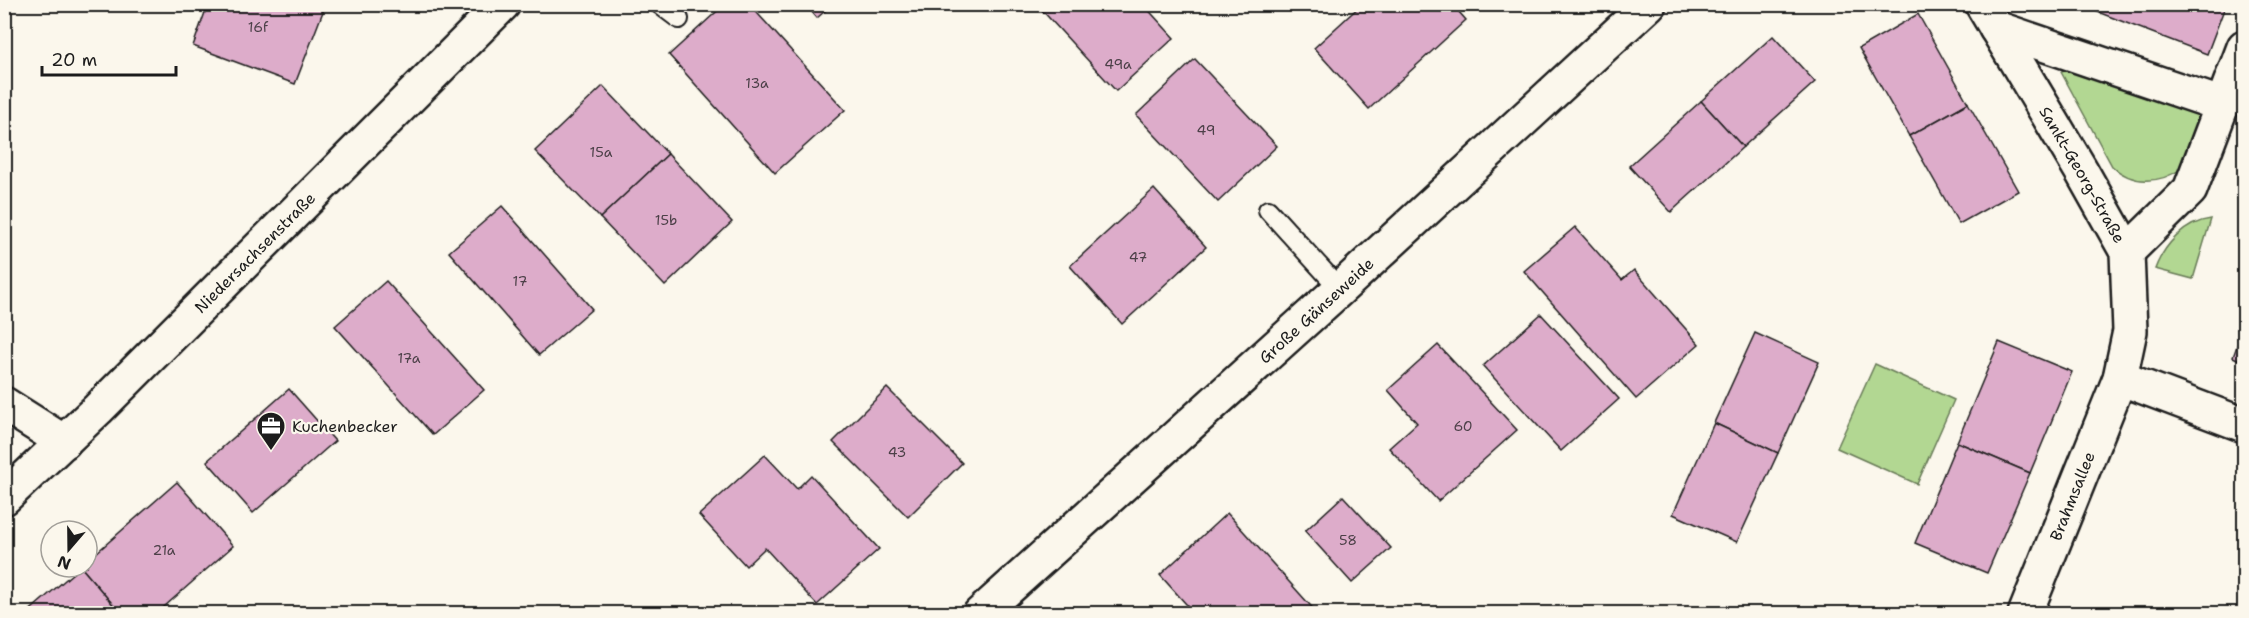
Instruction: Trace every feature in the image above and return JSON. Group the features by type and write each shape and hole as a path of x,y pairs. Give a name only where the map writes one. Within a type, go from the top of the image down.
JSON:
{"street":[{"name":"Niedersachsenstraße","path":"4,498 64,442 503,4"},
{"name":"Große Gänseweide","path":"980,614 1340,289 1649,4"},
{"name":"Sankt-Georg-Straße","path":"1989,16 2223,105"},
{"name":"Sankt-Georg-Straße","path":"1989,16 2127,252 2130,331 2120,378"},
{"path":"2127,252 2190,190 2244,47"},
{"path":"2120,378 2244,425"},
{"name":"Brahmsallee","path":"2025,614 2120,378"},
{"path":"4,404 64,442"}],"lane":[{"path":"659,4 679,19"},
{"path":"1268,210 1340,289"}],"green space":[{"path":"2065,68 2205,115 2181,169 2164,178 2146,180 2128,177 2112,166 2061,72"},
{"path":"2211,219 2193,279 2155,269 2164,251 2177,236 2201,221"},
{"path":"1875,364 1954,400 1917,484 1837,448"}],"building":[{"path":"208,4 312,4 324,9 295,84 193,46"},
{"path":"725,4 749,4 845,110 775,173 669,55"},
{"path":"805,4 833,4 817,18"},
{"path":"1042,4 1143,4 1174,38 1116,91 1039,7"},
{"path":"1362,4 1452,4 1466,20 1369,109 1314,48"},
{"path":"2077,4 2226,4 2207,54"},
{"path":"1918,14 1968,103 1909,136 1859,48"},
{"path":"1773,36 1815,82 1743,147 1701,101"},
{"path":"1195,59 1277,146 1218,202 1136,115"},
{"path":"603,86 668,154 600,218 535,151"},
{"path":"1701,101 1743,147 1671,212 1629,166"},
{"path":"1968,103 2018,191 1959,224 1909,136"},
{"path":"668,154 732,222 665,286 600,218"},
{"path":"1154,189 1206,247 1122,324 1070,266"},
{"path":"502,206 592,309 539,355 449,252"},
{"path":"1575,227 1622,280 1634,270 1699,344 1636,399 1524,271"},
{"path":"386,281 484,390 433,435 335,326"},
{"path":"1541,314 1619,399 1561,451 1483,366"},
{"path":"2244,326 2244,362 2233,357"},
{"path":"1755,333 1819,362 1778,453 1714,423"},
{"path":"1999,342 2072,372 2030,473 1957,442"},
{"path":"1438,345 1517,430 1438,501 1389,448 1417,423 1388,390"},
{"path":"887,388 962,463 908,517 833,442"},
{"name":"Kuchenbecker","path":"289,389 335,441 253,513 207,461"},
{"path":"1714,423 1778,453 1737,542 1673,514"},
{"path":"1957,442 2030,473 1987,573 1915,543"},
{"path":"765,455 797,489 811,475 879,549 817,605 765,548 746,566 699,515"},
{"path":"177,482 233,546 156,614 121,614 91,579 99,579 99,550"},
{"path":"1343,496 1391,548 1352,583 1305,531"},
{"path":"1227,513 1318,614 1195,614 1160,575"},
{"path":"66,579 91,579 121,614 26,614"}],"place":[{"name":"Kuchenbecker","path":"271,452"}]}
